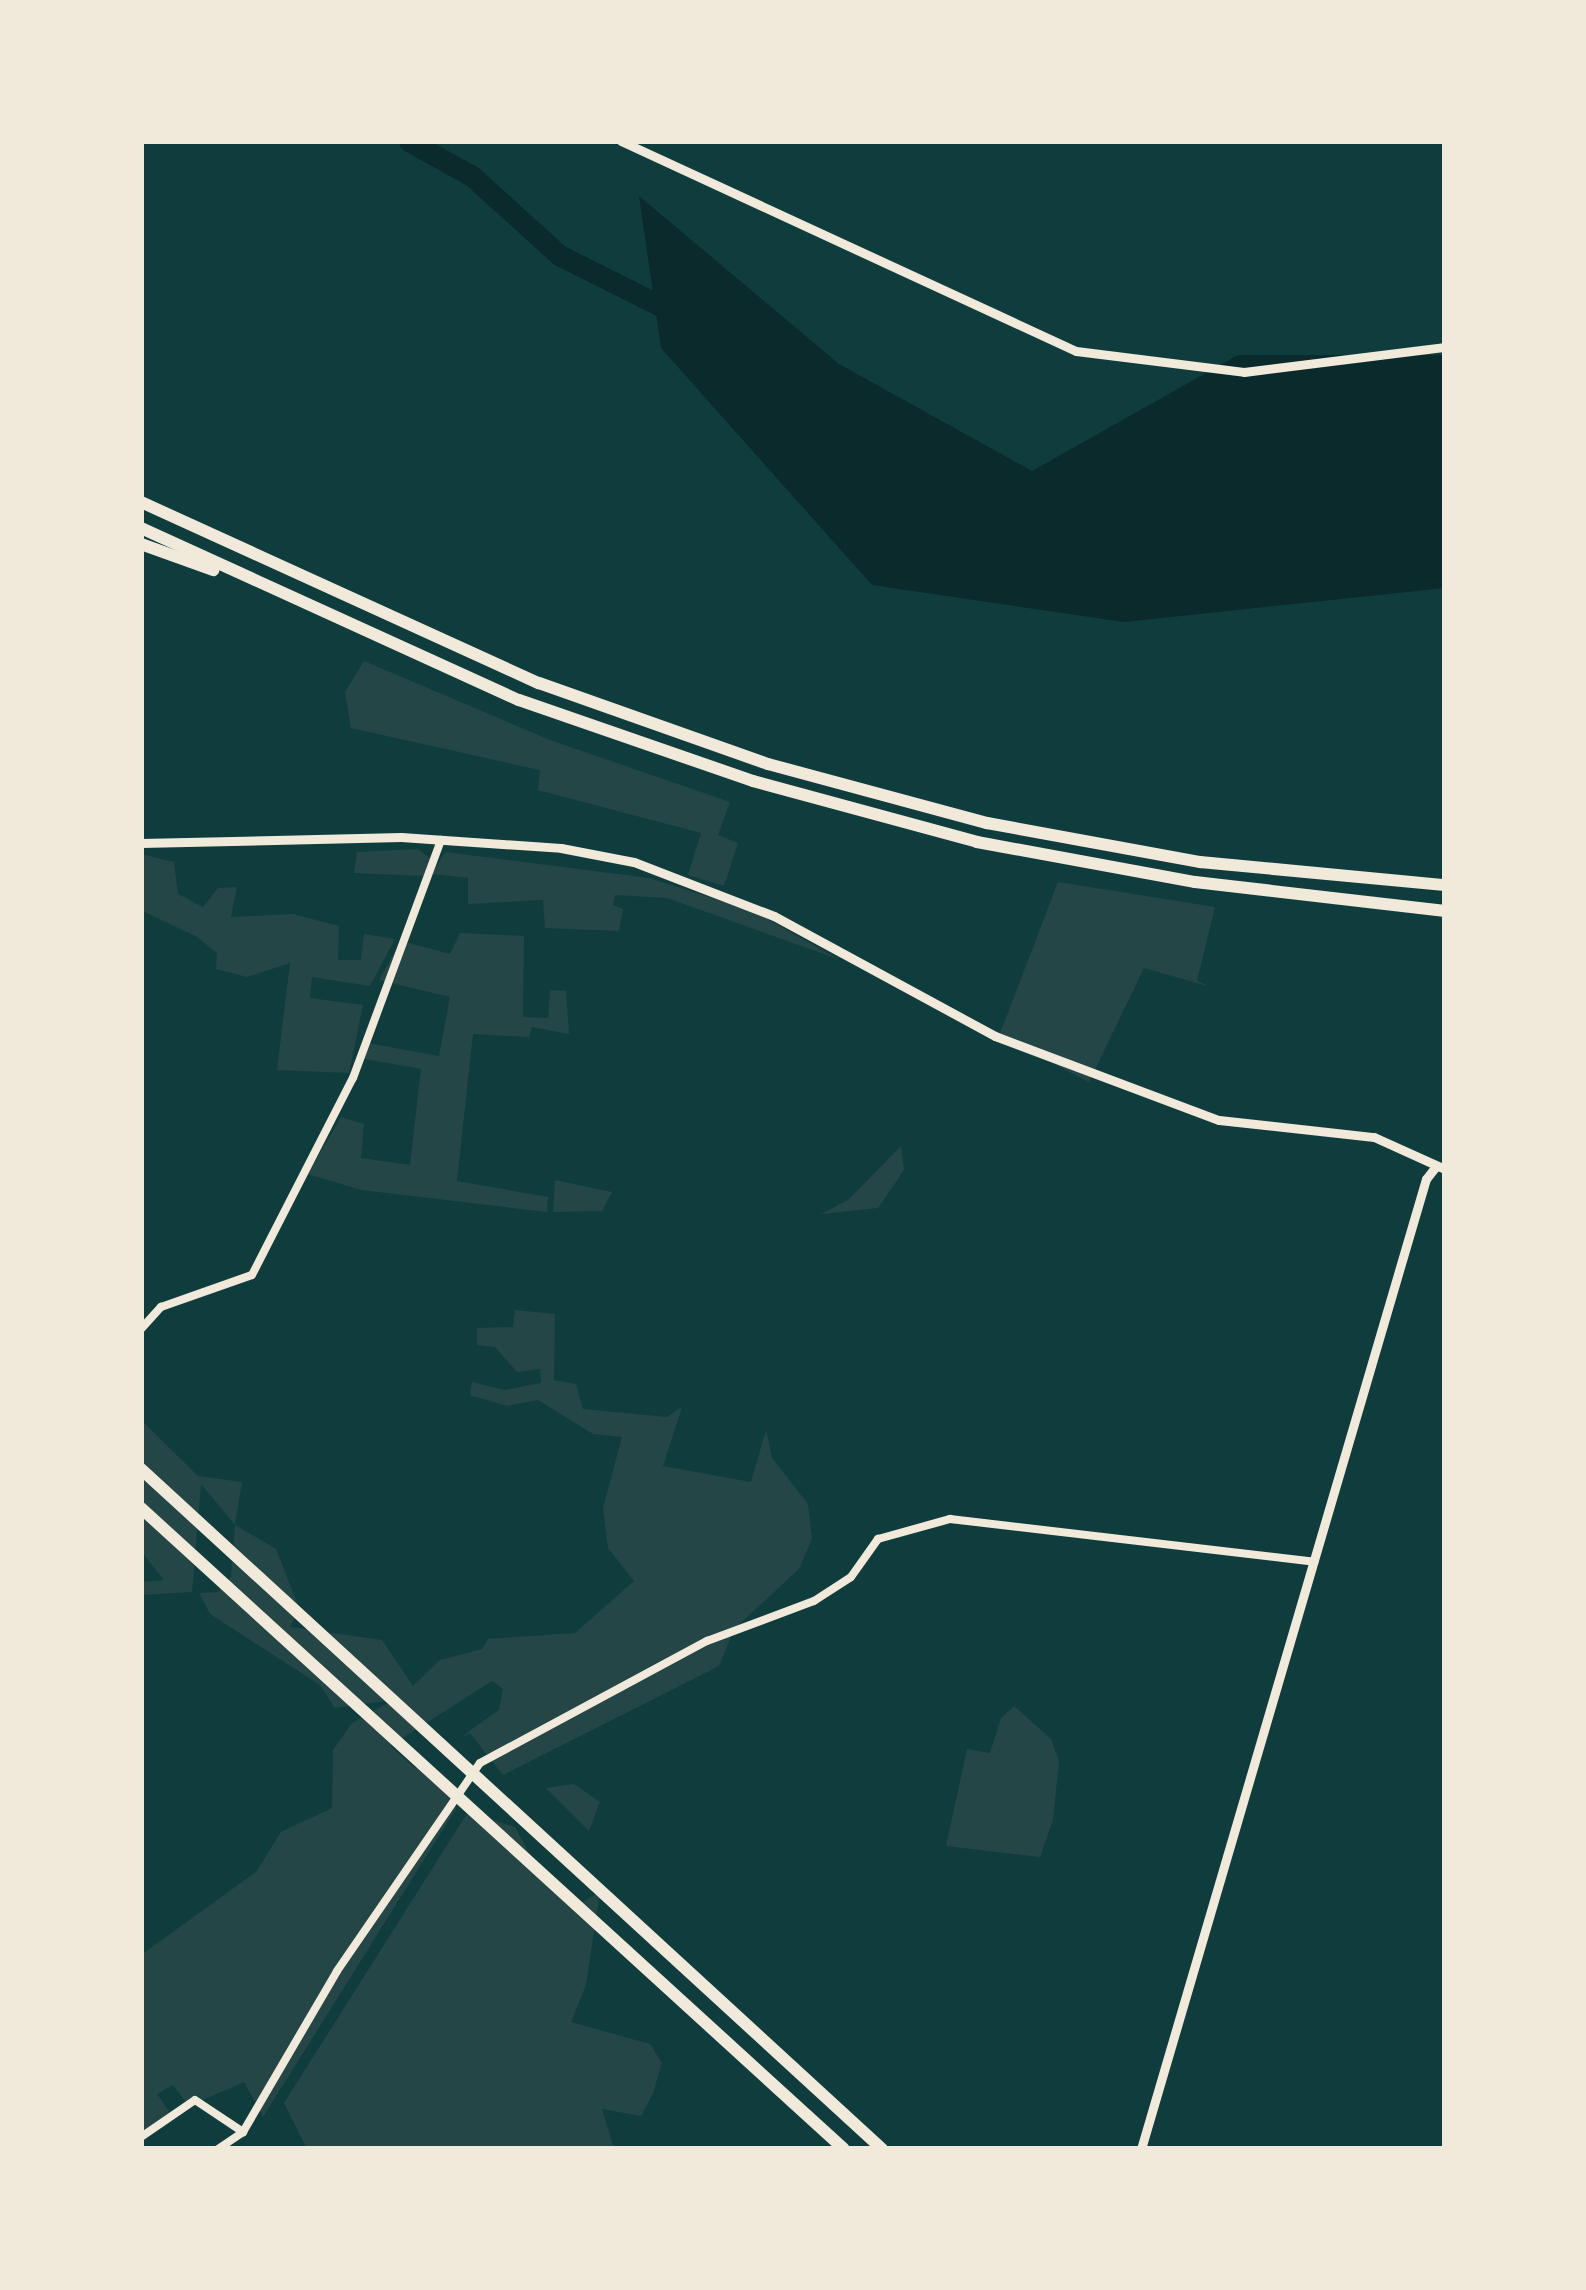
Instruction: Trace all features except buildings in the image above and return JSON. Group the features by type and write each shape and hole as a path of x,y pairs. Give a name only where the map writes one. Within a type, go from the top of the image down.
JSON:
{"highway":[{"path":"141,498 307,581 539,683 768,764 965,817 1200,862 1445,885"},
{"path":"141,528 519,700 753,782 999,846 1195,882 1445,911"},
{"path":"141,544 283,596"},
{"path":"141,1469 882,2149"},
{"path":"141,1508 844,2149"}],"street":[{"path":"621,141 1076,351 1244,372 1445,347"},
{"path":"141,1329 161,1307 252,1275 353,1078 441,840"},
{"path":"141,843 441,840 634,862 774,916 995,1036 1219,1120 1374,1137 1441,1167 1426,1179 1141,2149"},
{"path":"218,2149 242,2132 337,1972 480,1763 707,1641 814,1601 851,1576 878,1539 950,1519 1314,1562"},
{"path":"141,2137 195,2100 242,2132"}],"shaded area":[{"path":"639,196 839,364 1032,471 1238,355 1445,355 1445,588 1124,622 872,585 661,348"},
{"path":"364,661 550,740 730,802 718,835 738,843 724,886 688,875 701,833 538,790 540,770 351,728 345,692"},
{"path":"418,849 431,859 425,876 354,873 357,852"},
{"path":"445,852 649,878 753,911 838,959 667,898 615,895 613,905 623,909 619,931 545,928 543,900 468,904 468,878 432,874"},
{"path":"141,854 174,862 178,894 203,907 218,888 237,887 231,917 293,914 339,926 338,960 361,960 364,934 395,939 370,986 312,977 310,998 363,1005 349,1073 277,1070 290,963 247,977 216,969 217,953 197,937 141,910"},
{"path":"1058,882 1215,907 1197,981 1211,987 1144,968 1089,1082 999,1036"},
{"path":"460,933 524,936 523,1017 548,1018 550,990 566,991 569,1034 532,1027 529,1037 473,1034 457,1181 548,1197 547,1212 361,1190 308,1174 341,1117 364,1124 361,1158 410,1165 421,1069 359,1058 362,1042 439,1056 450,997 379,980 401,941 450,954"},
{"path":"901,1146 904,1170 878,1208 821,1214 848,1200"},
{"path":"555,1180 612,1192 602,1211 553,1212"},
{"path":"515,1310 555,1314 554,1380 576,1384 583,1409 667,1417 682,1407 663,1466 751,1482 766,1430 772,1458 808,1504 812,1539 799,1569 734,1629 719,1666 503,1775 470,1733 461,1737 499,1710 503,1689 492,1681 390,1746 415,1768 426,1766 457,1807 263,2117 244,2082 189,2106 173,2085 157,2094 172,2116 141,2133 141,1955 256,1872 281,1832 332,1808 333,1750 352,1723 393,1700 335,1708 320,1685 210,1614 199,1593 218,1592 231,1577 235,1525 276,1549 300,1610 290,1627 382,1640 413,1686 440,1660 482,1649 488,1639 575,1633 634,1581 608,1548 603,1508 622,1437 593,1434 538,1400 507,1406 470,1395 472,1382 504,1390 541,1383 540,1369 517,1372 495,1347 477,1345 477,1328 513,1327"},
{"path":"141,1420 198,1476 242,1482 235,1525 201,1484 192,1592 141,1595 141,1582 164,1580 141,1551"},
{"path":"1014,1706 1051,1739 1059,1761 1053,1820 1040,1857 946,1846 967,1749 990,1753 1001,1718"},
{"path":"574,1784 600,1802 589,1831 546,1788"},
{"path":"468,1812 515,1827 544,1881 572,1908 600,1892 586,1985 571,2022 650,2044 662,2063 653,2093 641,2116 602,2109 614,2149 307,2149 284,2103"}],"waterway":[{"path":"409,141 472,176 559,255 679,315"}]}
